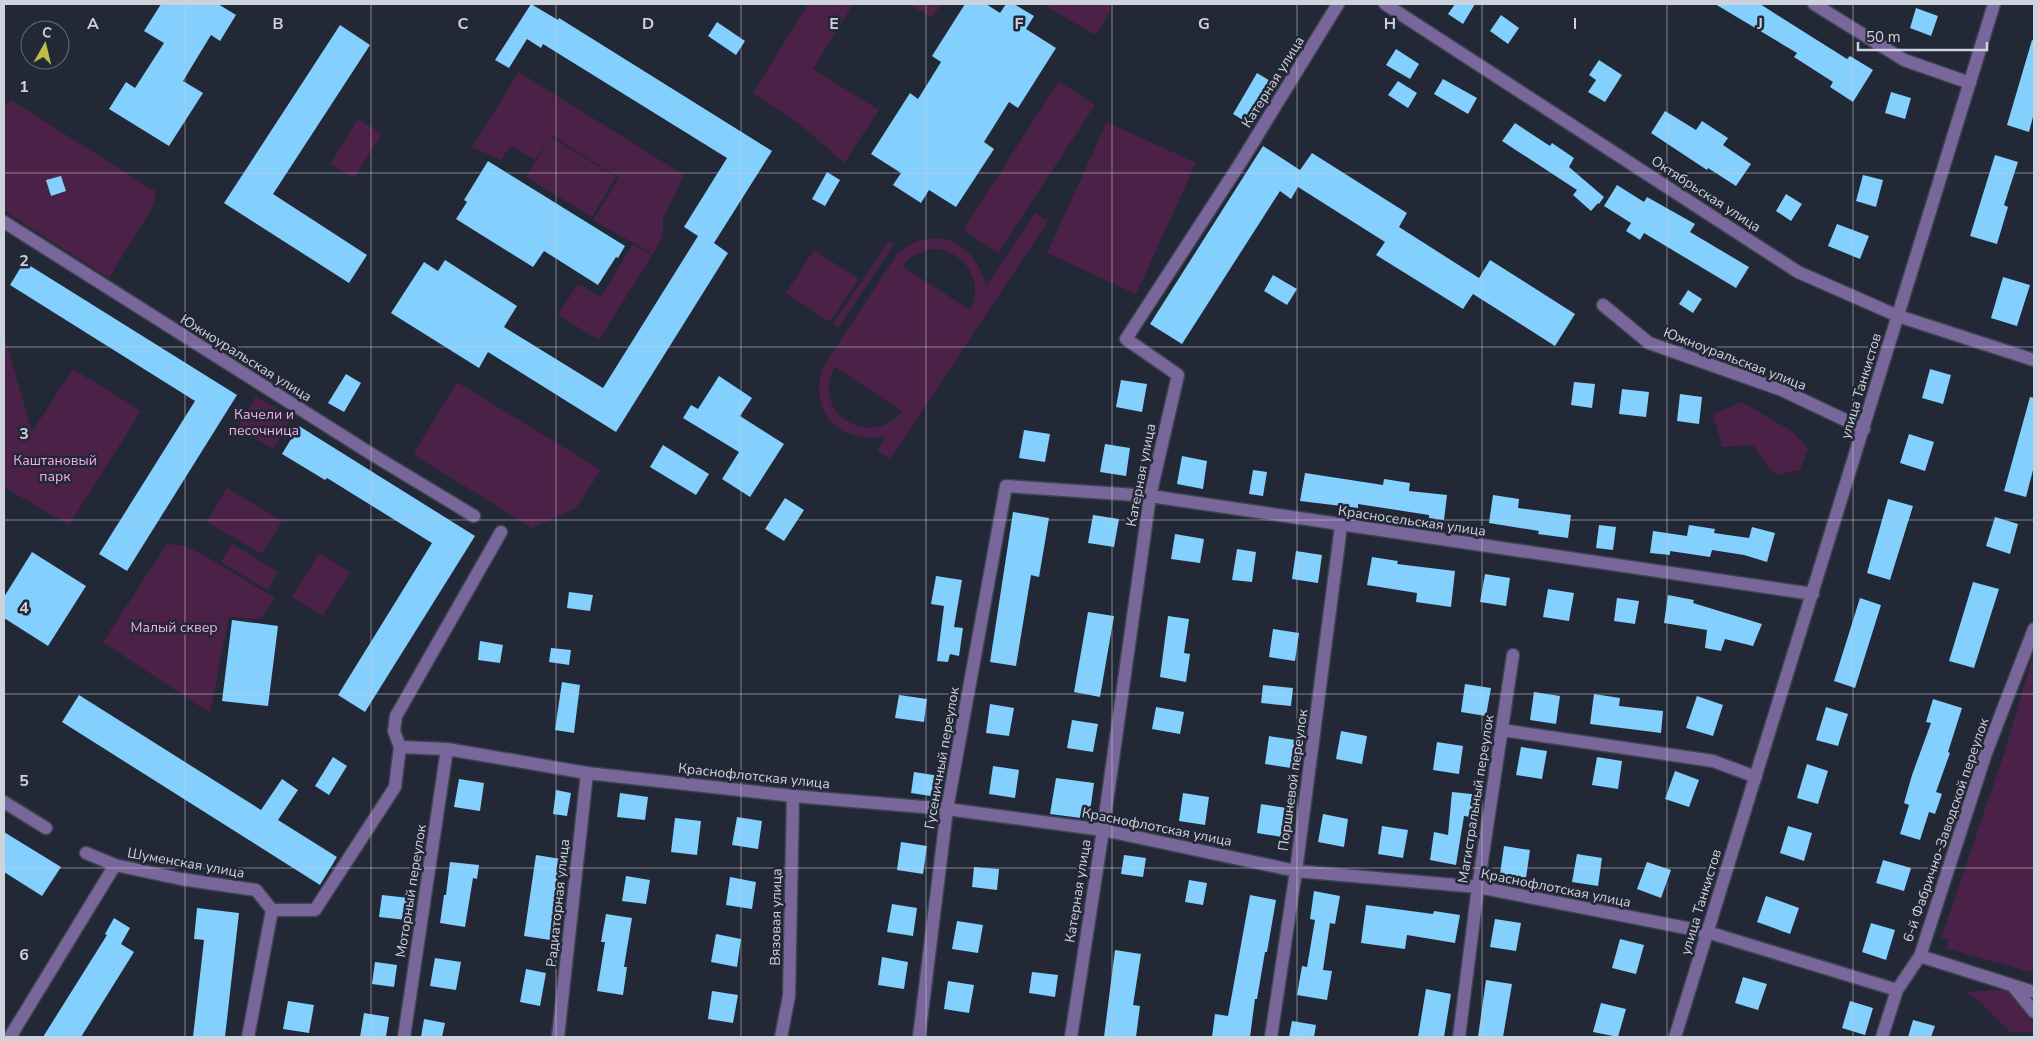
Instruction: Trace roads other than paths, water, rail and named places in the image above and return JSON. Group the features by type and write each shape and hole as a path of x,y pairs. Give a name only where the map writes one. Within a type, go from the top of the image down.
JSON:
{"street":[{"name":"Катерная улица","path":"1071,1037 1103,830 1150,496 1178,375 1126,339 1241,162 1338,4"},
{"name":"Октябрьская улица","path":"1385,4 1798,272 1898,316 2034,360"},
{"path":"1814,4 1904,60 1970,83"},
{"name":"улица Танкистов","path":"1675,1037 1994,4"},
{"name":"Южноуральская улица","path":"4,222 360,447 474,516"},
{"name":"Южноуральская улица","path":"1603,305 1650,343 1782,390 1864,429"},
{"name":"Красносельская улица","path":"1006,486 1150,496 1341,526 1813,594"},
{"name":"Гусеничный переулок","path":"919,1037 947,809 1006,486"},
{"name":"Поршневой переулок","path":"1271,1037 1296,871 1341,526"},
{"path":"248,1037 272,910 315,910 395,787 400,747 394,731 396,716 501,532"},
{"name":"6-й Фабрично-Заводской переулок","path":"1882,1037 1897,990 1920,956 1986,753 2034,630"},
{"name":"Магистральный переулок","path":"1459,1037 1478,887 1513,655"},
{"path":"1502,730 1713,761 1756,777"},
{"name":"Краснофлотская улица","path":"400,747 447,749 587,772 794,796 947,809 1103,830 1296,871 1478,887 1708,932 1897,990"},
{"name":"Моторный переулок","path":"404,1037 447,749"},
{"name":"Радиаторная улица","path":"558,1037 587,772"},
{"name":"Вязовая улица","path":"781,1037 789,996 794,796"},
{"path":"4,802 46,828"},
{"name":"Шуменская улица","path":"86,853 115,865 181,879 256,890 272,910"},
{"name":"Шуменская улица","path":"10,1037 115,865"},
{"path":"1920,956 2034,992"},
{"path":"2012,985 2034,1012"}],"park label":[{"name":"Качели и песочница","path":"264,422"},
{"name":"Каштановый парк","path":"55,468"},
{"name":"Малый сквер","path":"174,627"}]}
